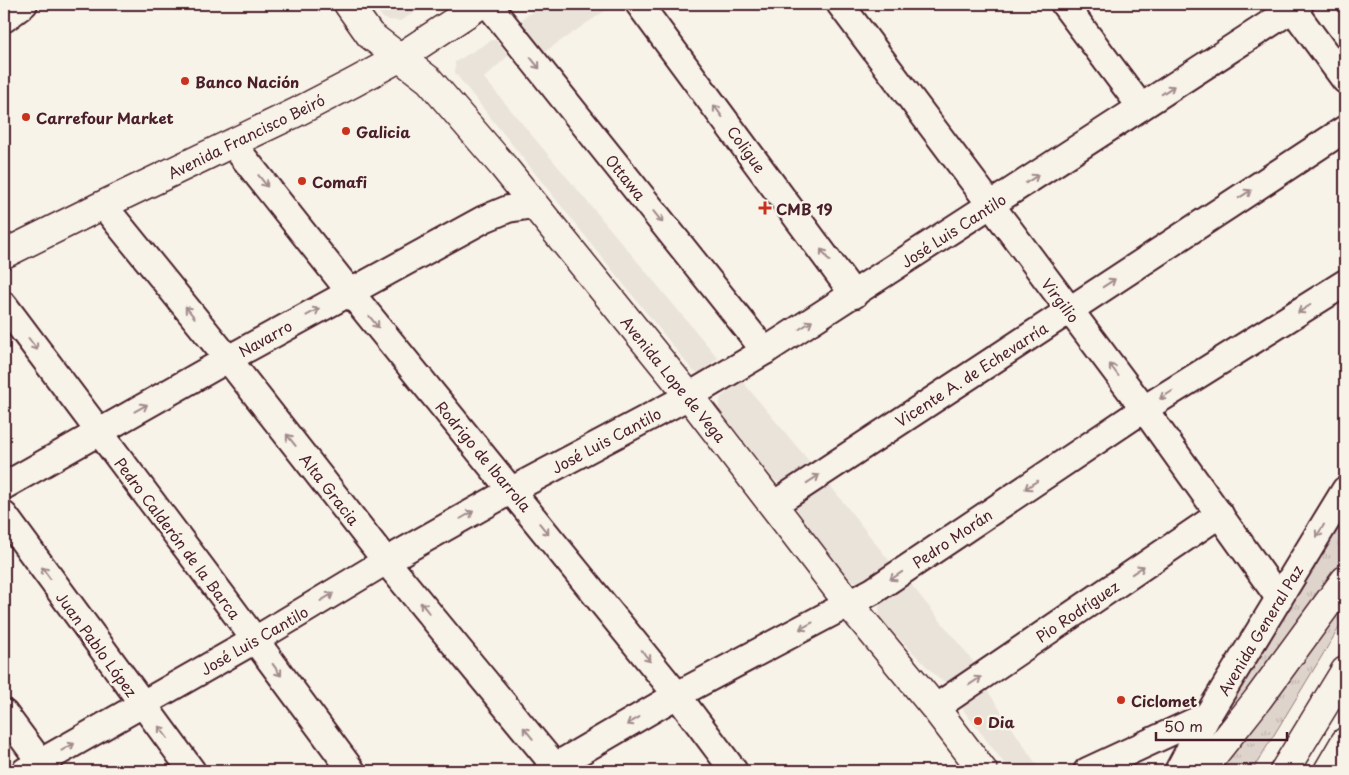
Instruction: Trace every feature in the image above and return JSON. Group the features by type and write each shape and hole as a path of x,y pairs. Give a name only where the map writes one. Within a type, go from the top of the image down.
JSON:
{"main road":[{"name":"Avenida Lope de Vega","path":"348,4 370,35 429,80 533,205 689,396 849,604 935,708 983,771"},
{"name":"Avenida Francisco Beiró","path":"4,254 295,114 398,58 481,4"},
{"path":"1201,771 1258,699 1345,580"},
{"path":"1284,771 1345,671"},
{"path":"1328,771 1345,742"}],"street":[{"path":"4,19 24,4"},
{"name":"Ottawa","path":"488,4 765,351"},
{"name":"Coligue","path":"639,4 854,295"},
{"name":"Virgilio","path":"840,4 1144,409 1279,598"},
{"path":"1064,4 1141,107"},
{"path":"1293,5 1345,80"},
{"name":"José Luis Cantilo","path":"38,768 386,561 510,491 689,396 765,351 992,206 1293,5"},
{"name":"Vicente A. de Echevarría","path":"773,505 1345,129"},
{"name":"Rodrigo de Ibarrola","path":"232,143 510,491 529,511 677,695 734,771"},
{"name":"Alta Gracia","path":"103,205 228,359 386,561 554,770"},
{"name":"Navarro","path":"4,486 228,359 484,219 508,209 533,205"},
{"name":"Pedro Morán","path":"554,770 677,695 873,591 1144,409 1345,283"},
{"name":"Pedro Calderón de la Barca","path":"4,305 352,771"},
{"name":"Avenida General Paz","path":"1178,771 1208,715 1345,490"},
{"name":"Pio Rodríguez","path":"935,708 1220,514"},
{"name":"Juan Pablo López","path":"4,515 192,771"},
{"path":"4,713 38,768"},
{"path":"1087,771 1208,715"}],"shaded area":[{"path":"373,4 429,4 400,21 383,18"},
{"path":"545,4 615,4 540,55 520,30 523,18"},
{"path":"492,40 496,40 509,55 484,78 718,358 700,373 693,371 455,73 455,62"},
{"path":"742,381 814,467 789,482 778,482 768,477 719,416 718,410 721,397"},
{"path":"825,479 894,567 859,583 853,581 848,578 799,517 796,503"},
{"path":"909,582 976,665 948,683 939,679 882,621 879,614 879,607 885,598"},
{"path":"987,690 1040,770 1010,771 961,707"}],"green space":[{"path":"1345,512 1345,559 1236,708 1230,708 1231,699"},
{"path":"1345,600 1345,618 1252,771 1214,771"}],"place":[{"name":"Banco Nación","path":"185,81"},
{"name":"Carrefour Market","path":"26,117"},
{"name":"Galicia","path":"346,131"},
{"name":"Comafi","path":"302,181"},
{"name":"CMB 19","path":"765,208"},
{"name":"Ciclomet","path":"1121,700"},
{"name":"Dia","path":"978,721"}]}
